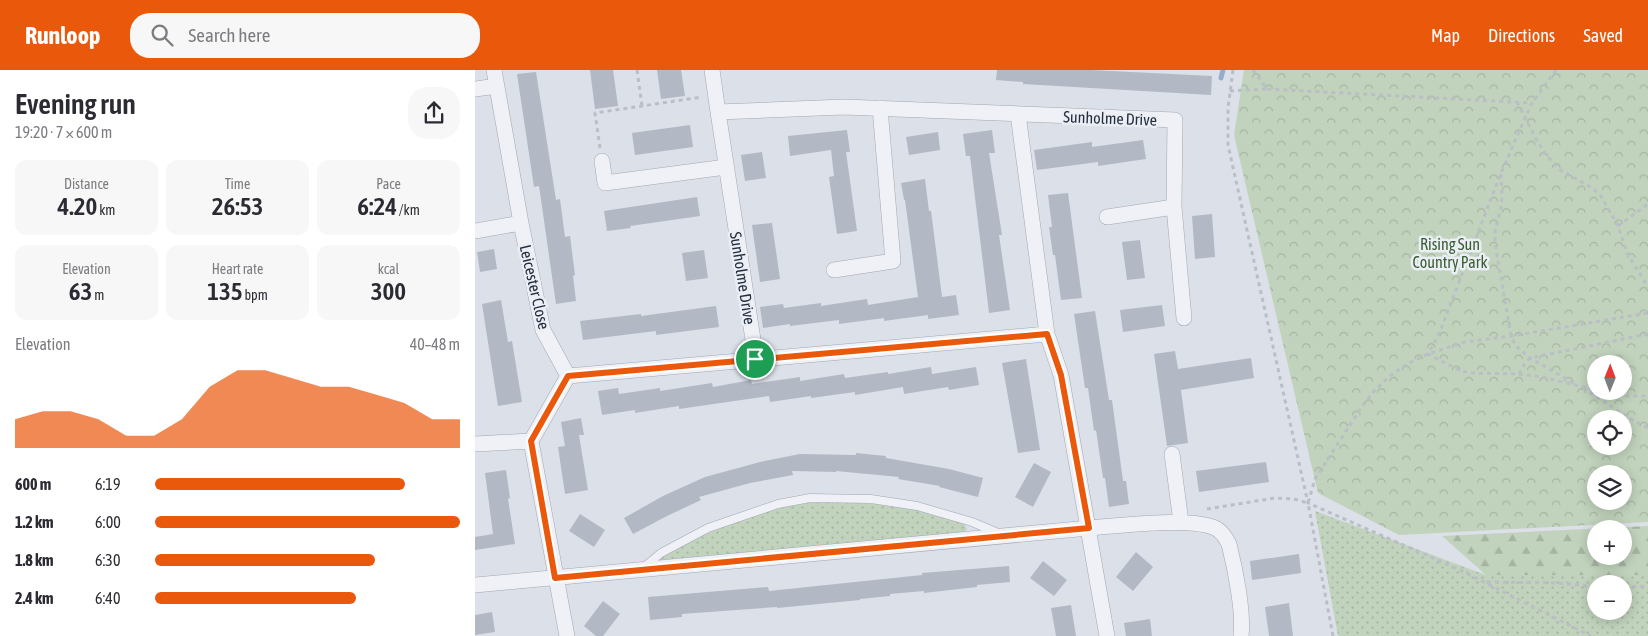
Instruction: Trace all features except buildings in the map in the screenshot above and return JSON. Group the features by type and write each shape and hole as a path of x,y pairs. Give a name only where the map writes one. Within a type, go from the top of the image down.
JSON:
{"street":[{"name":"Leicester Close","path":"494,70 521,223 543,330 568,376"},
{"name":"Sunholme Drive","path":"712,70 755,359"},
{"path":"475,88 497,86"},
{"name":"Sunholme Drive","path":"718,112 844,106 1175,120 1174,208 1184,318"},
{"path":"834,270 893,261 880,108"},
{"path":"1018,114 1047,334 1061,375 1107,636"},
{"path":"602,162 605,183 726,167"},
{"path":"1107,218 1174,208"},
{"name":"Leicester Close","path":"475,231 521,223"},
{"path":"567,636 531,441 568,376 1047,334"},
{"path":"475,444 531,441"},
{"path":"1172,454 1181,522"},
{"path":"475,585 1089,528 1181,522 1208,525 1218,530 1229,544 1241,610 1241,636"}],"lane":[{"path":"640,570 661,553 707,528 778,504 810,498 871,499 917,506 973,522 1004,536"}],"path":[{"path":"637,70 641,106"},
{"path":"1233,70 1230,91 1228,145 1308,503 1333,636"},
{"path":"1253,70 1267,89"},
{"path":"1428,354 1439,334 1501,173 1532,102 1556,70"},
{"path":"1230,91 1267,89 1532,102"},
{"path":"602,162 595,113 715,95"},
{"path":"1517,102 1546,155 1559,169 1601,196 1618,226 1627,253 1648,287"},
{"path":"1501,173 1502,197 1495,231 1495,243 1511,336 1516,346 1530,358 1648,428"},
{"path":"1618,226 1648,204"},
{"path":"1308,503 1315,479 1363,405 1390,376 1407,364 1428,354 1465,342 1648,313"},
{"path":"1519,374 1530,358 1648,334"},
{"path":"1428,354 1469,373 1519,374 1542,377 1587,388"},
{"path":"1633,396 1648,396"},
{"path":"1202,510 1275,498 1294,499 1308,503 1458,569 1591,636"},
{"path":"1483,582 1559,583 1587,586"},
{"path":"1632,587 1648,586"}],"green space":[{"name":"Rising Sun Country Park","path":"1244,70 1648,70 1648,522 1587,520 1587,525 1399,535 1318,493 1234,135"},
{"path":"839,502 916,509 964,523 967,529 962,535 658,561 666,554 721,527 749,517 793,505"},
{"path":"1315,511 1486,575 1587,575 1587,620 1632,620 1632,575 1648,575 1648,636 1338,636"},
{"path":"1648,526 1648,575 1486,575 1442,536 1587,529 1587,565 1632,565 1632,527"}],"waterway":[{"path":"1221,78 1223,70"}],"route":[{"path":"1047,334 1061,375 1089,528 555,578 531,441 568,376 755,359 1047,334"}]}
